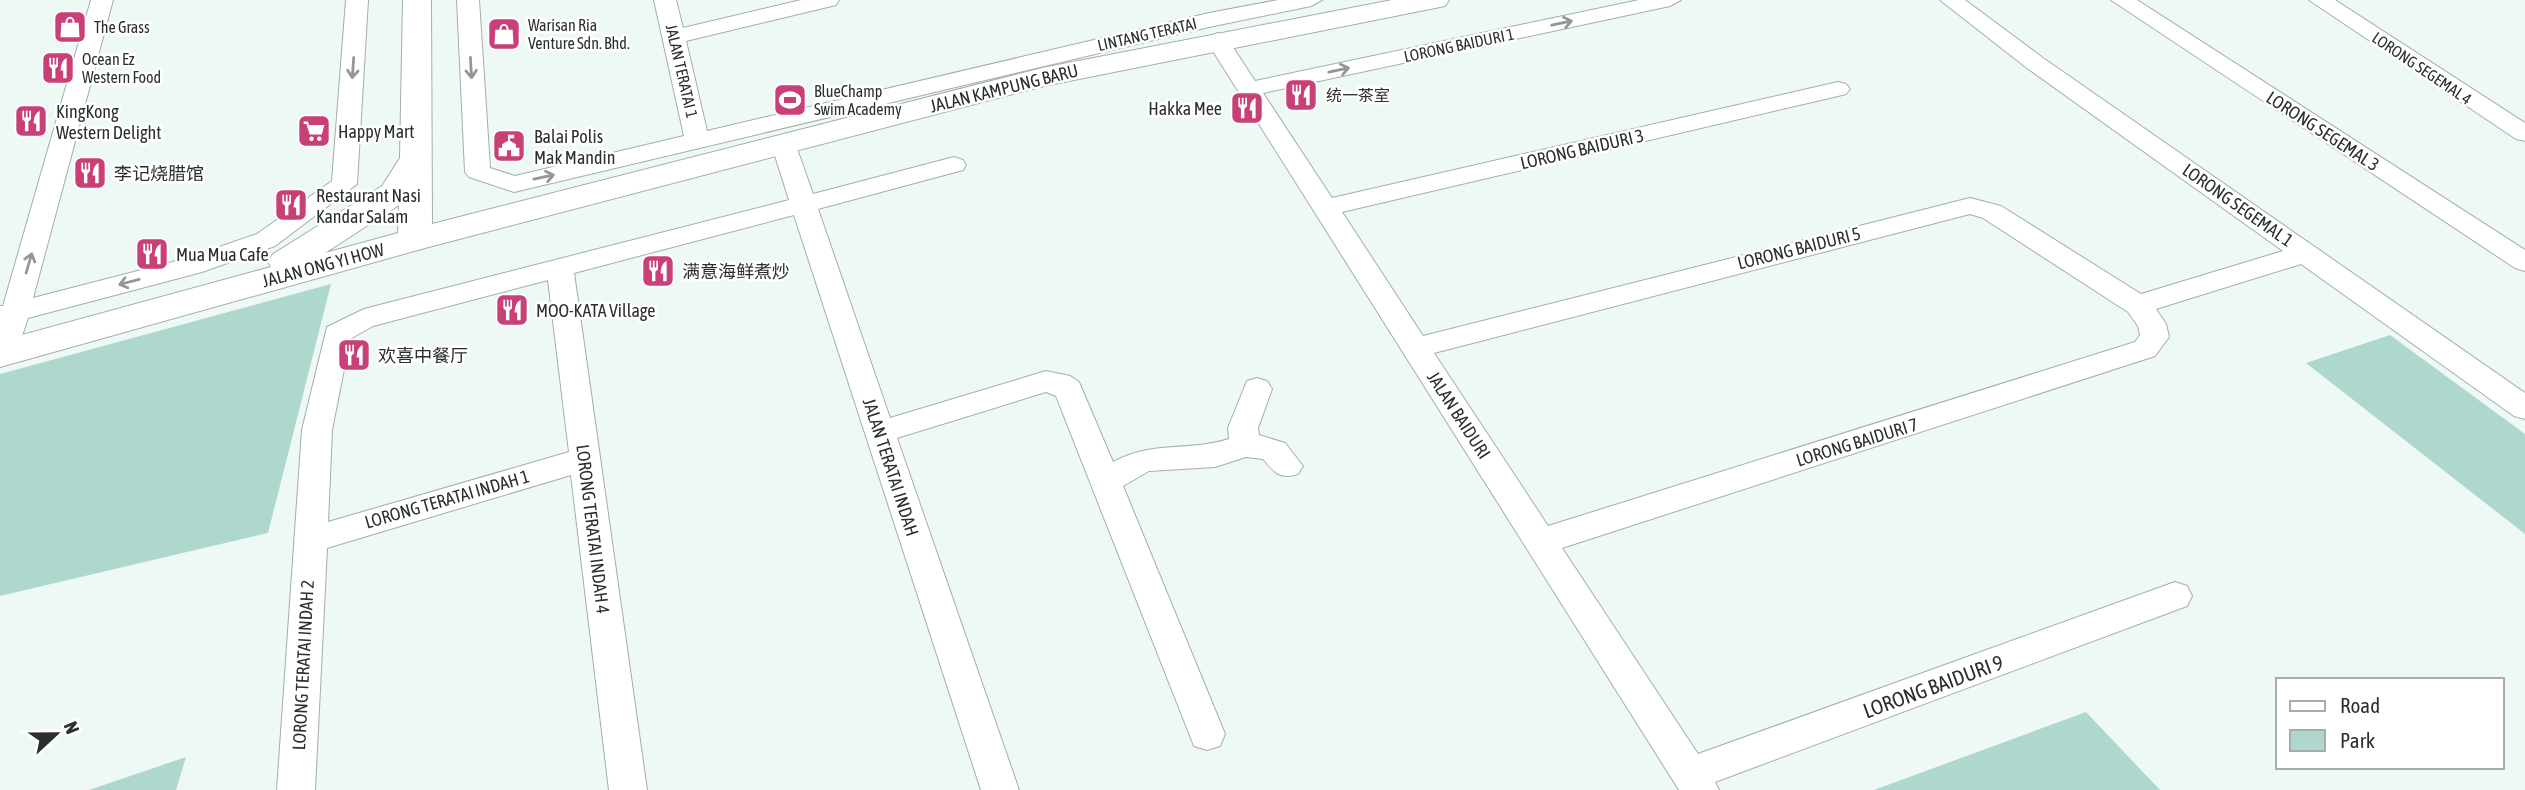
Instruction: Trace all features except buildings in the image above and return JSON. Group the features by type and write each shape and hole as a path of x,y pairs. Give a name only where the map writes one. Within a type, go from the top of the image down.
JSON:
{"street":[{"path":"2,353 7,314 102,0"},
{"path":"7,314 192,266 266,240 344,184 357,0"},
{"path":"415,239 417,0"},
{"path":"468,0 478,172 514,184 698,143"},
{"name":"JALAN TERATAI 1","path":"665,0 698,143"},
{"path":"673,37 828,0"},
{"name":"LINTANG TERATAI","path":"698,143 1170,29 1311,0"},
{"name":"JALAN KAMPUNG BARU","path":"415,239 1042,77 1217,40 1434,0"},
{"name":"LORONG BAIDURI 1","path":"1249,89 1670,0"},
{"name":"LORONG SEGEMAL 1","path":"1951,0 2035,63 2525,408"},
{"name":"LORONG SEGEMAL 3","path":"2122,0 2525,262"},
{"name":"LORONG SEGEMAL 4","path":"2320,0 2525,134"},
{"name":"JALAN BAIDURI","path":"1217,40 1695,782"},
{"name":"LORONG BAIDURI 3","path":"1326,208 1838,89"},
{"name":"JALAN TERATAI INDAH","path":"783,144 1000,790"},
{"path":"230,290 299,255 394,193 415,159"},
{"path":"310,540 317,430 337,334 364,319 954,165"},
{"name":"LORONG BAIDURI 5","path":"1416,348 1970,206 1992,212 2145,315"},
{"name":"JALAN ONG YI HOW","path":"2,353 415,239"},
{"path":"2145,315 2306,253"},
{"name":"LORONG TERATAI INDAH 4","path":"560,267 628,790"},
{"name":"LORONG BAIDURI 7","path":"1540,542 2146,349 2155,337 2145,315"},
{"path":"880,432 1046,381 1060,383 1069,390 1207,734"},
{"path":"1245,445 1243,428 1257,389"},
{"path":"1091,445 1106,444 1143,460"},
{"path":"1105,481 1143,460 1215,455 1245,445 1274,451 1287,467"},
{"name":"LORONG TERATAI INDAH 1","path":"310,540 585,459"},
{"name":"LORONG TERATAI INDAH 2","path":"296,790 310,540"},
{"name":"LORONG BAIDURI 9","path":"1695,782 2175,596"}],"green space":[{"path":"331,284 268,533 0,596 0,374"},
{"path":"2390,335 2525,434 2525,534 2306,363"},
{"path":"2086,712 2160,790 1874,790"},
{"path":"186,757 176,790 89,790"}],"place":[{"name":"The Grass","path":"70,27"},
{"name":"Warisan Ria Venture Sdn. Bhd.","path":"504,34"},
{"name":"Ocean Ez Western Food","path":"58,68"},
{"name":"统一茶室","path":"1301,95"},
{"name":"BlueChamp Swim Academy","path":"790,100"},
{"name":"Hakka Mee","path":"1247,108"},
{"name":"KingKong Western Delight","path":"31,121"},
{"name":"Happy Mart","path":"314,131"},
{"name":"Balai Polis Mak Mandin","path":"509,146"},
{"name":"李记烧腊馆","path":"90,173"},
{"name":"Restaurant Nasi Kandar Salam","path":"291,205"},
{"name":"Mua Mua Cafe","path":"152,254"},
{"name":"满意海鲜煮炒","path":"658,271"},
{"name":"MOO-KATA Village","path":"512,310"},
{"name":"欢喜中餐厅","path":"354,355"}]}
